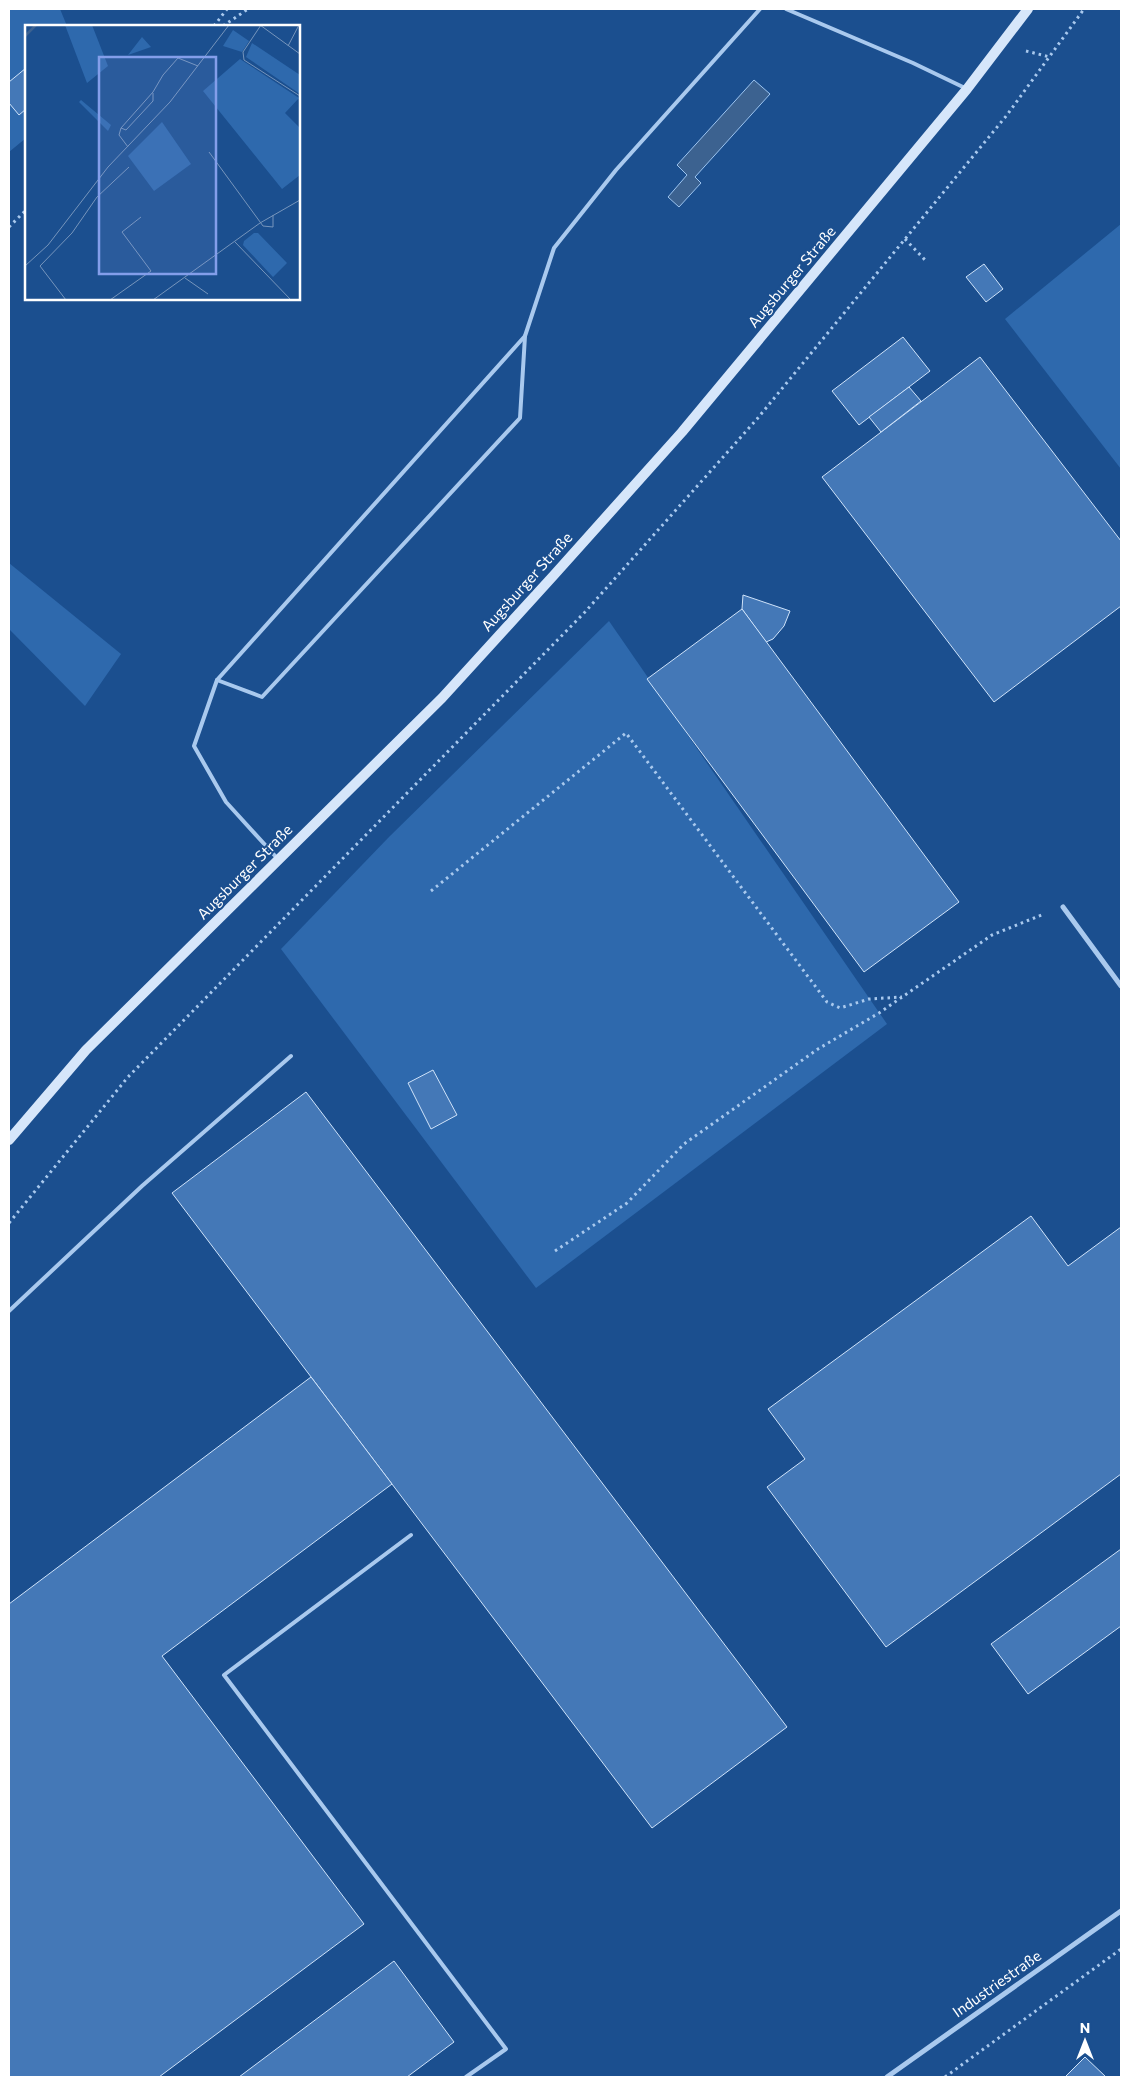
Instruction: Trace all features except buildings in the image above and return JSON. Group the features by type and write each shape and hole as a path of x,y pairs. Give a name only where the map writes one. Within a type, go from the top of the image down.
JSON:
{"main road":[{"name":"Augsburger Straße","path":"9,1140 86,1050 442,698 682,432 968,89 1028,9"}],"street":[{"path":"1063,907 1121,986"},
{"name":"Industriestraße","path":"887,2077 1121,1911"}],"lane":[{"path":"217,680 262,697 520,418 525,336 554,248 616,170 760,9"},
{"path":"786,9 914,63 968,89"},
{"path":"278,860 226,802 194,746 217,680 525,336"},
{"path":"9,1311 142,1186 291,1056"},
{"path":"411,1535 224,1676 506,2049 466,2077"}],"path":[{"path":"215,25 228,9"},
{"path":"224,25 248,9"},
{"path":"9,1223 128,1077 585,612 757,420 1007,116 1084,9"},
{"path":"9,227 25,211"},
{"path":"905,239 927,262"},
{"path":"431,891 626,733 827,1002 840,1008 869,999 902,998"},
{"path":"555,1251 627,1203 684,1144 818,1049 902,998 992,935 1063,907"},
{"path":"945,2077 1121,1949"}],"shaded area":[{"path":"9,9 60,9 67,25 25,25 25,139 9,152"},
{"path":"754,80 770,94 695,177 701,183 679,207 668,197 687,175 677,165"},
{"path":"1121,224 1121,469 1005,319"},
{"path":"9,563 121,654 85,706 9,629"},
{"path":"609,621 887,1024 536,1288 281,949 389,837"}]}
